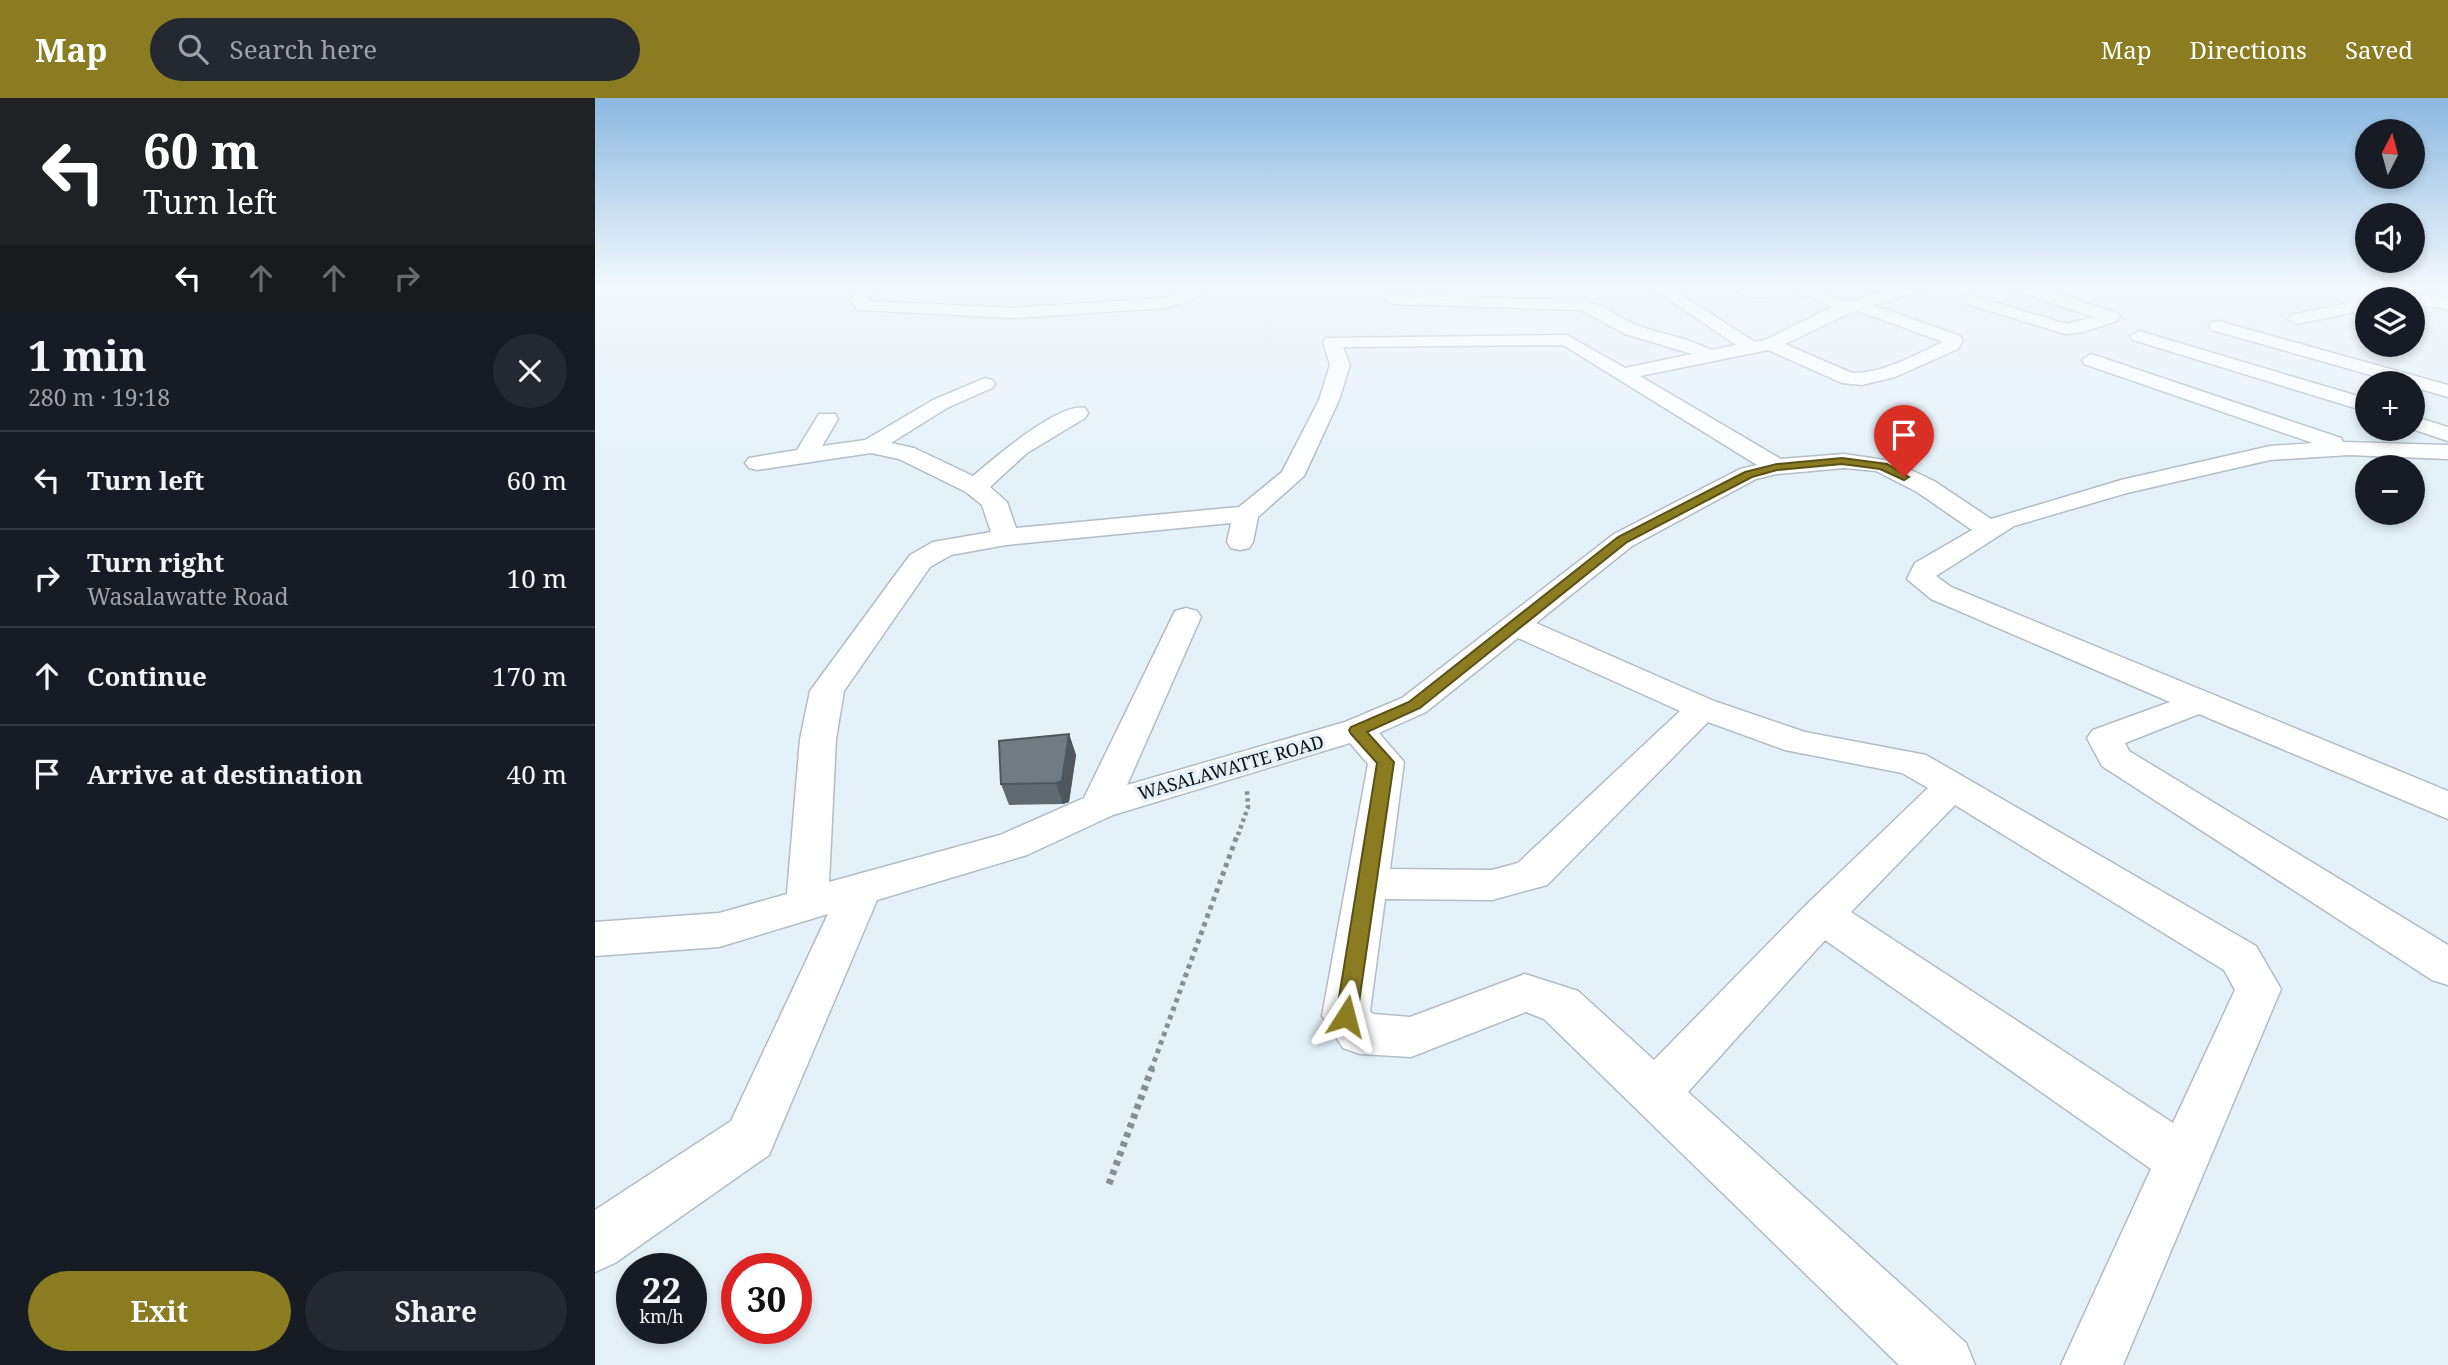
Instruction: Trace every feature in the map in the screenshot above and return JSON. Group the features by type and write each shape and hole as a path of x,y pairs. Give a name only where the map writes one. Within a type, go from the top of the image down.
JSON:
{"street":[{"path":"807,905 818,739 827,691 920,561 943,548 1006,537 1243,528 1292,476 1329,400 1340,365 1333,345"},
{"path":"1575,345 1777,467"},
{"path":"1686,345 1709,356"},
{"path":"1622,374 1759,345"},
{"path":"1760,345 1857,380 1873,378 1952,345"},
{"path":"2170,345 2287,379 2355,403"},
{"path":"2286,345 2448,391"},
{"path":"2091,360 2349,448"},
{"path":"871,446 940,404 985,384"},
{"path":"975,487 1020,448 1077,413"},
{"path":"805,456 827,419"},
{"path":"2425,426 2448,434"},
{"path":"757,463 871,446 906,453 975,487 994,502 1006,537"},
{"path":"2448,452 2349,448 2270,453 2121,487 2005,521 1925,569 1921,579 1941,593 2448,806"},
{"name":"WASALAWATTE ROAD","path":"595,939 719,930 1013,845 1099,806 1357,730 1414,705 1623,540 1748,474 1777,467 1842,461 1883,466 1924,487 1990,530"},
{"path":"1099,806 1186,617"},
{"path":"1515,625 1702,708 1798,742 1913,763 2240,958 2258,989 2092,1365"},
{"path":"2201,702 2105,738 2115,758 2448,967"},
{"path":"1367,884 1492,885 1532,874 1702,708"},
{"path":"1357,730 1386,762 1346,1016 1360,1034 1411,1037 1525,993 1561,1005 1944,1365"},
{"path":"1655,1093 1822,915 1952,786"},
{"path":"595,1243 750,1138 860,890"},
{"path":"1822,915 2183,1160"}],"path":[{"path":"1109,1184 1248,807 1246,763"}],"building":[{"path":"1069,734 1062,781 1001,784 999,741"}],"route":[{"path":"1346,1016 1386,762 1357,730 1414,705 1623,540 1748,474 1777,467 1842,461 1883,466 1904,477"}]}
